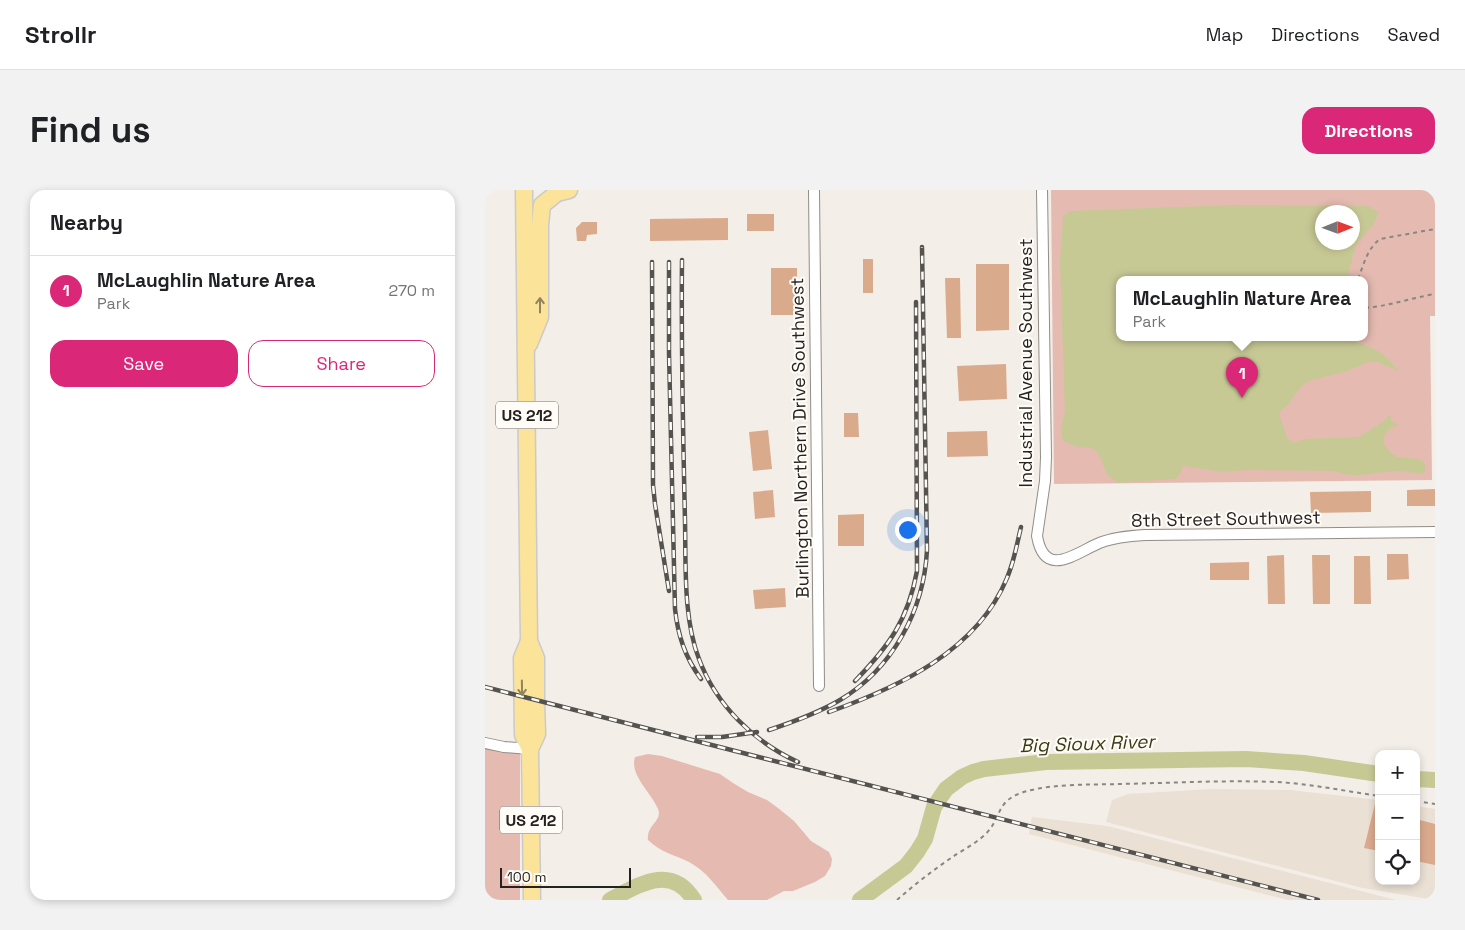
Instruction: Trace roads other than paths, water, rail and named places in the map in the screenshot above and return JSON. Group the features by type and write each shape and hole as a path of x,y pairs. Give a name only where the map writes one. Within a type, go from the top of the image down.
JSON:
{"main road":[{"name":"US 212","path":"524,190 529,641 522,658 523,735 530,749 532,896"},
{"path":"527,351 540,318 540,225 542,205 557,193 569,190"}],"street":[{"name":"Burlington Northern Drive Southwest","path":"814,190 819,686"},
{"name":"Industrial Avenue Southwest","path":"1037,536 1045,480 1046,457 1042,190"},
{"name":"8th Street Southwest","path":"1037,536 1039,545 1048,557 1063,560 1098,543 1125,536 1435,532"},
{"path":"485,743 530,749"}],"waterway":[{"name":"Big Sioux River","path":"860,900 906,866 917,852 925,839 934,807 946,789 962,777 984,769 1046,762 1246,759 1304,763 1375,773"},
{"name":"Big Sioux River","path":"1420,779 1435,780"},
{"name":"Big Sioux River","path":"610,900 632,888 654,880 675,882 685,889 694,900"}],"railway":[{"path":"769,730 823,709 859,687 890,655 912,616 919,595 925,573 927,550 922,247"},
{"path":"682,260 686,573 690,626 706,676 726,707 766,744 798,762"},
{"path":"652,262 653,485 669,591"},
{"path":"669,262 669,353 675,609 683,646 701,679"},
{"path":"855,681 878,656 895,631 908,604 917,571 916,302"},
{"path":"829,712 882,691 908,678 956,646 994,604 1007,578 1021,527"},
{"path":"485,687 1318,900"},
{"path":"697,737 722,737 757,732"}],"place":[{"name":"McLaughlin Nature Area","path":"1242,398"}]}
